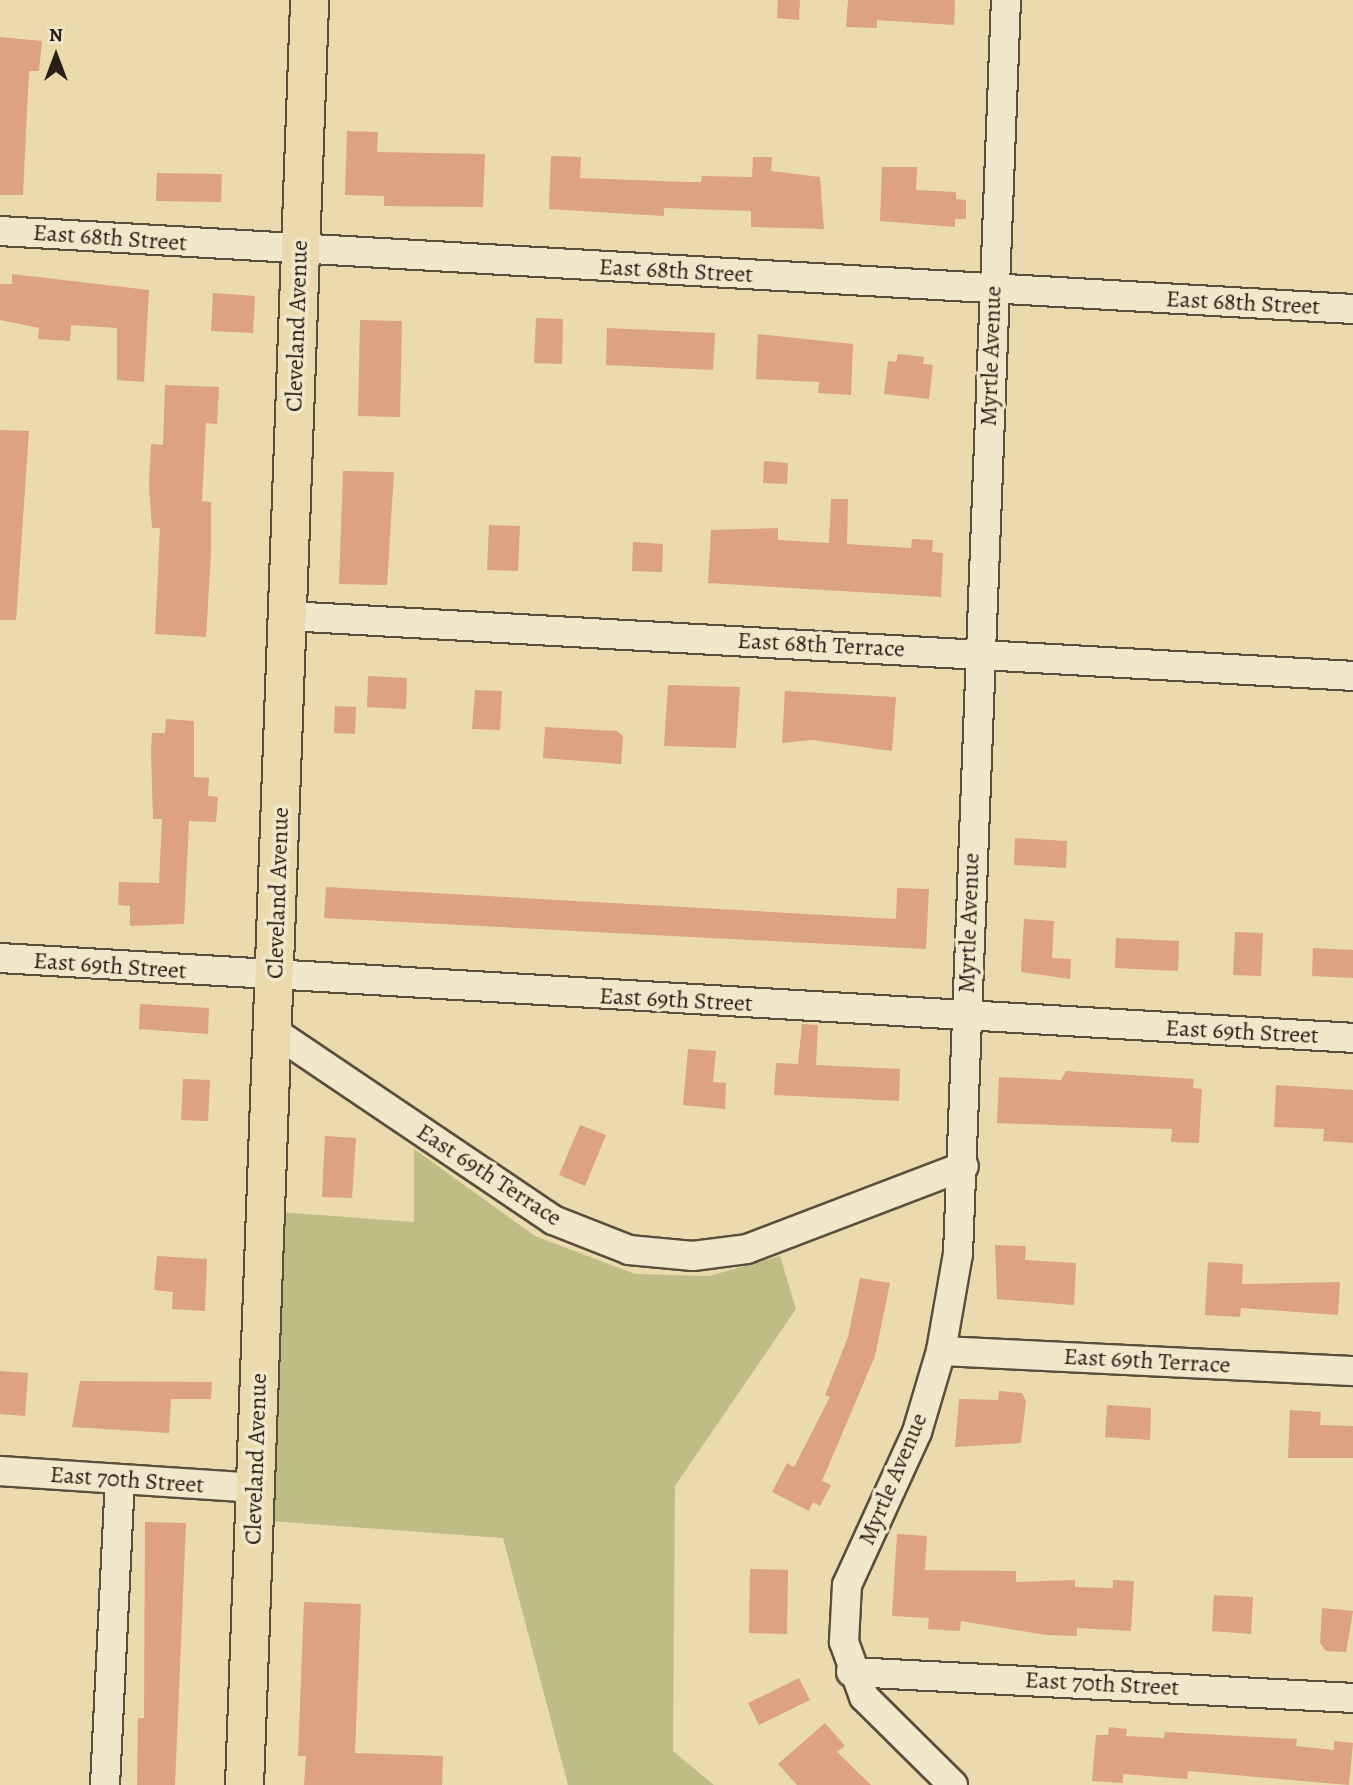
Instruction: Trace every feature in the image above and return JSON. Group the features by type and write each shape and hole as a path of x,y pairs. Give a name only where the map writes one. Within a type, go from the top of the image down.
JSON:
{"main road":[{"name":"Cleveland Avenue","path":"244,1785 309,0"}],"street":[{"name":"Myrtle Avenue","path":"953,1785 882,1719 851,1672 844,1642 847,1585 917,1432 941,1351 958,1254 964,1166 966,1017 979,653 1006,0"},
{"name":"East 68th Street","path":"0,231 1353,309"},
{"name":"East 68th Terrace","path":"288,616 1353,676"},
{"name":"East 69th Street","path":"0,958 275,978 1353,1038"},
{"name":"East 69th Terrace","path":"273,1031 553,1220 629,1250 693,1256 747,1249 964,1166"},
{"name":"East 69th Terrace","path":"941,1351 1353,1371"},
{"name":"East 70th Street","path":"0,1471 254,1488"},
{"path":"105,1785 120,1479"},
{"name":"East 70th Street","path":"851,1672 1353,1698"}],"shaded area":[{"path":"414,1149 535,1236 635,1274 709,1276 780,1256 796,1309 675,1486 673,1751 714,1785 568,1785 503,1538 269,1521 278,1212 414,1222"}],"building":[{"path":"778,0 800,0 799,20 777,18"},
{"path":"848,0 955,0 954,25 877,20 877,28 846,27"},
{"path":"0,37 42,41 39,71 29,71 23,195 0,195"},
{"path":"347,131 378,132 377,152 485,154 483,207 384,206 384,196 345,195"},
{"path":"551,156 581,157 580,178 689,182 701,182 702,176 752,177 753,157 772,157 771,171 820,177 824,229 751,227 751,211 664,208 664,216 549,209"},
{"path":"882,167 917,167 916,190 956,192 956,199 966,200 966,219 955,219 955,227 880,221"},
{"path":"157,173 222,174 221,202 156,201"},
{"path":"12,274 149,290 144,382 117,380 117,328 71,325 70,341 38,339 39,328 0,320 0,284 12,284"},
{"path":"213,293 255,296 253,333 211,331"},
{"path":"536,318 563,319 562,364 534,363"},
{"path":"360,320 402,321 400,417 358,416"},
{"path":"607,328 715,333 713,370 606,365"},
{"path":"758,334 853,344 851,395 818,393 819,382 756,379"},
{"path":"898,354 924,357 923,364 933,365 929,399 884,394 888,361 896,362"},
{"path":"165,385 219,387 217,424 206,423 202,501 211,502 211,554 206,637 155,634 160,528 152,528 149,485 151,444 163,445"},
{"path":"0,430 29,431 16,620 0,620"},
{"path":"764,461 788,463 787,484 763,483"},
{"path":"343,471 394,472 387,585 339,584"},
{"path":"831,499 848,499 847,544 911,548 912,539 933,540 932,552 943,553 941,597 708,583 711,530 778,528 778,540 829,543"},
{"path":"489,525 520,526 518,571 487,570"},
{"path":"633,542 663,544 662,572 632,571"},
{"path":"368,676 407,678 406,709 367,707"},
{"path":"668,685 740,687 736,748 664,746"},
{"path":"475,690 502,691 500,730 472,729"},
{"path":"785,691 896,697 892,751 812,740 782,743"},
{"path":"335,706 356,707 355,734 334,733"},
{"path":"166,719 194,721 194,777 209,778 208,796 218,797 216,822 189,821 184,924 130,926 130,906 118,905 119,882 159,883 162,819 153,819 151,752 152,733 165,733"},
{"path":"545,727 617,731 623,736 621,764 543,758"},
{"path":"1015,838 1067,841 1066,868 1014,865"},
{"path":"326,887 896,919 897,888 929,889 926,949 324,918"},
{"path":"1024,919 1054,921 1052,958 1071,959 1070,979 1021,972"},
{"path":"1235,932 1263,933 1261,976 1233,975"},
{"path":"1116,938 1179,941 1178,971 1115,968"},
{"path":"1313,948 1353,950 1353,978 1312,976"},
{"path":"140,1004 209,1008 208,1034 139,1029"},
{"path":"802,1024 818,1025 816,1065 900,1069 899,1101 774,1095 776,1063 798,1064"},
{"path":"688,1049 716,1051 713,1082 726,1083 725,1109 683,1105"},
{"path":"1066,1071 1194,1079 1193,1088 1202,1089 1199,1143 1171,1142 1172,1129 997,1123 999,1077 1061,1080"},
{"path":"183,1079 210,1080 208,1121 181,1120"},
{"path":"1276,1085 1353,1090 1353,1143 1323,1141 1324,1129 1274,1127"},
{"path":"580,1125 606,1135 585,1186 559,1175"},
{"path":"325,1136 356,1138 352,1198 322,1197"},
{"path":"995,1245 1026,1246 1025,1260 1076,1263 1074,1305 997,1299"},
{"path":"157,1256 207,1259 205,1311 172,1309 173,1292 154,1290"},
{"path":"1208,1262 1243,1264 1242,1284 1340,1282 1338,1315 1241,1308 1240,1317 1205,1315"},
{"path":"860,1278 890,1283 875,1356 822,1481 831,1485 820,1506 813,1502 809,1511 772,1492 787,1463 794,1467 830,1397 825,1395 848,1337"},
{"path":"0,1371 28,1373 25,1416 0,1414"},
{"path":"80,1381 212,1382 211,1399 171,1399 169,1433 72,1427"},
{"path":"999,1391 1022,1393 1026,1401 1021,1443 955,1447 959,1399 998,1400"},
{"path":"1107,1405 1151,1408 1150,1440 1105,1437"},
{"path":"1290,1410 1321,1412 1320,1425 1353,1426 1353,1458 1288,1458"},
{"path":"145,1522 186,1523 175,1785 137,1785 138,1718 144,1718"},
{"path":"897,1534 927,1536 925,1570 1016,1571 1016,1582 1075,1580 1075,1587 1113,1588 1113,1580 1134,1581 1131,1631 1077,1628 1077,1636 1046,1635 961,1621 960,1631 928,1629 929,1618 892,1616"},
{"path":"750,1569 788,1570 787,1634 749,1633"},
{"path":"1214,1595 1253,1597 1251,1634 1212,1631"},
{"path":"304,1602 361,1604 355,1753 443,1756 442,1785 304,1785 306,1756 298,1756"},
{"path":"1322,1608 1353,1611 1346,1652 1326,1651 1320,1643"},
{"path":"799,1678 810,1700 759,1725 748,1703"},
{"path":"825,1723 845,1746 837,1752 871,1785 797,1785 778,1764"},
{"path":"1109,1727 1127,1729 1126,1736 1164,1738 1165,1732 1297,1739 1296,1746 1334,1750 1334,1741 1353,1743 1349,1785 1188,1771 1187,1779 1123,1774 1123,1783 1092,1781 1096,1735 1108,1735"}]}
